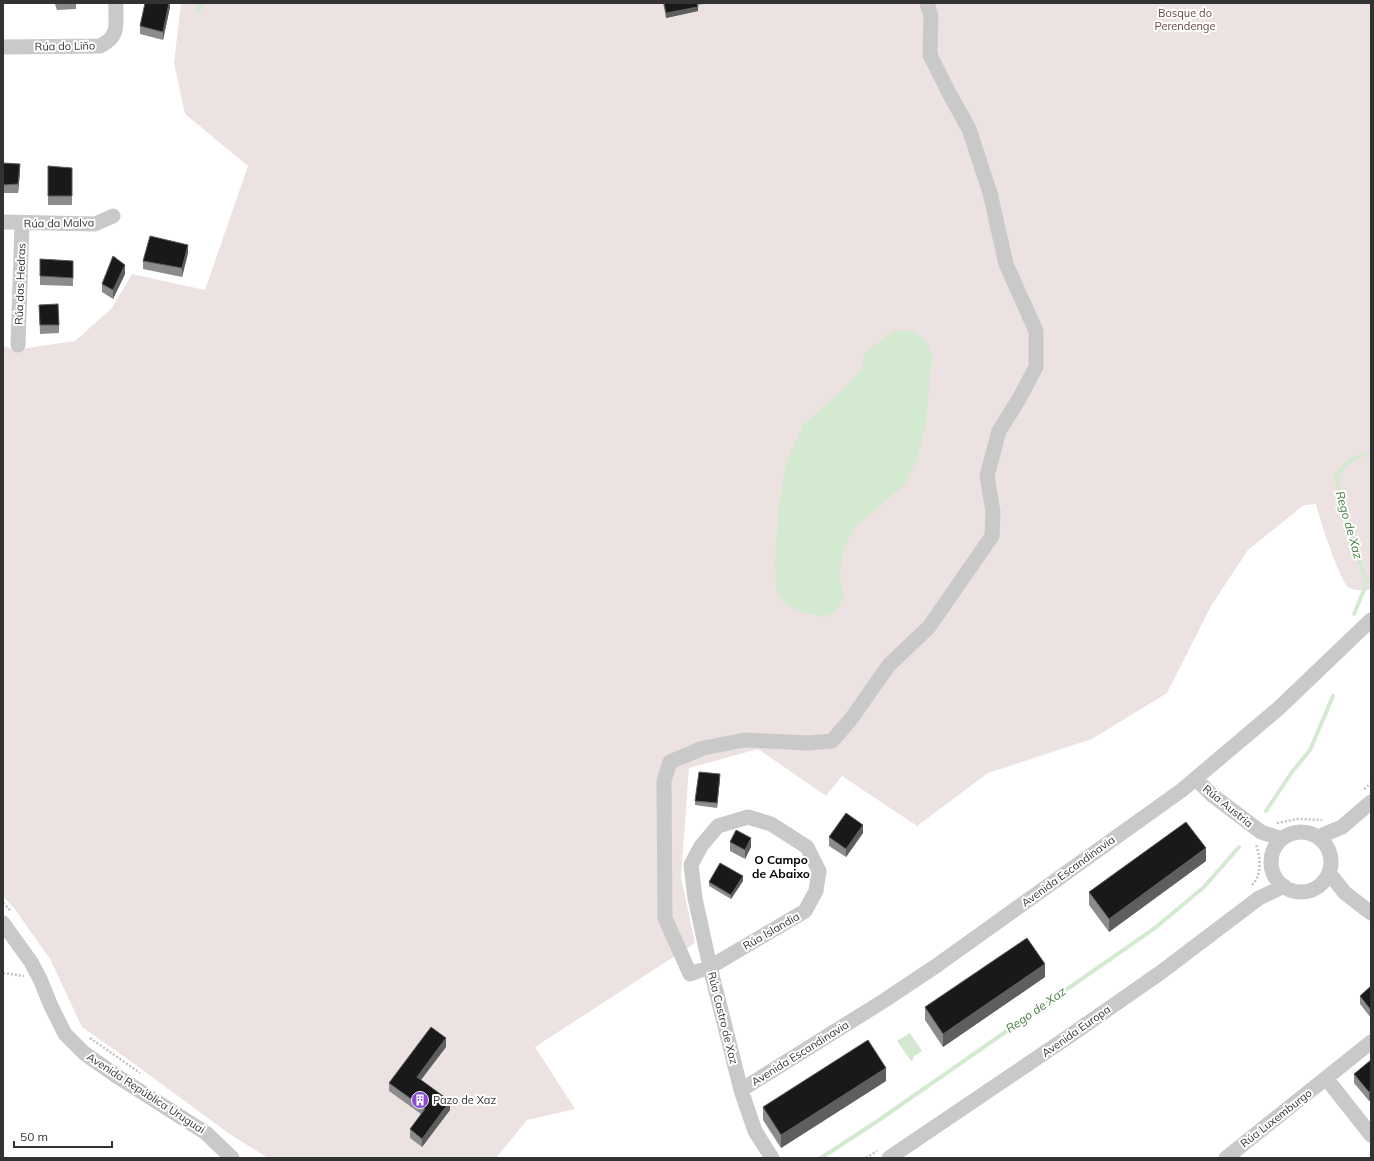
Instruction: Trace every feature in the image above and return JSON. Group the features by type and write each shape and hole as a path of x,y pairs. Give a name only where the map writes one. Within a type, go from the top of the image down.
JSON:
{"street":[{"name":"Rúa do Liño","path":"3,47 100,46 110,41 115,33 116,3"},
{"name":"Rúa Islandia","path":"710,967 695,898 691,865 701,846 718,826 748,817 772,824 807,847 819,871 816,891 805,911 710,967 690,974 665,918 664,781 670,762 703,748 745,740 808,743 832,741 851,719 890,665 929,627 992,536 994,512 987,476 998,431 1019,399 1036,367 1036,331 1006,264 990,193 969,129 930,55 931,16 927,3"},
{"name":"Rúa da Malva","path":"3,222 95,224 113,216"},
{"name":"Rúa das Hedras","path":"18,344 22,223"},
{"name":"Avenida Escandinavia","path":"741,1090 885,1000 936,966 1196,779 1284,703 1371,620"},
{"name":"Rúa Austria","path":"1196,779 1257,837 1278,845"},
{"path":"1328,850 1342,827 1366,797"},
{"path":"1318,837 1342,827"},
{"path":"1308,832 1318,837 1322,840 1328,850 1331,861 1325,879 1311,890 1299,891 1280,881 1271,865 1271,857 1278,845 1291,833 1308,832"},
{"path":"1325,879 1371,913"},
{"name":"Avenida Europa","path":"884,1154 1075,1032 1160,972 1254,893 1280,881"},
{"name":"Avenida República Uruguai","path":"3,923 31,962 65,1034 84,1053 118,1077 206,1133 232,1158"},
{"name":"Rúa Castro de Xaz","path":"710,967 741,1090 755,1131 772,1158"},
{"name":"Rúa Luxemburgo","path":"1226,1158 1371,1042"},
{"path":"1326,1078 1371,1135"}],"path":[{"path":"1366,797 1371,783"},
{"path":"1275,823 1298,819 1325,820"},
{"path":"1254,893 1254,882 1258,875 1259,866 1257,837"},
{"path":"866,1158 884,1154"}],"green space":[{"name":"Bosque do Perendenge","path":"181,3 1371,3 1371,589 1353,589 1348,587 1344,582 1325,534 1316,504 1304,505 1248,550 1211,606 1167,693 1092,739 988,773 917,826 842,776 826,796 758,749 689,768 681,877 695,943 535,1047 575,1109 527,1120 496,1158 268,1158 231,1135 82,1027 50,959 14,908 3,896 3,346 14,350 75,341 112,308 132,274 205,290 248,166 185,114 174,63"}],"shaded area":[{"path":"894,331 913,331 926,341 932,354 926,424 917,460 905,484 853,529 844,550 839,574 844,597 835,612 823,617 802,612 784,603 776,588 775,560 779,505 786,463 803,425 843,390 862,369 865,354"},
{"path":"910,1033 922,1051 913,1057 914,1059 911,1061 897,1041"}],"building":[{"path":"145,3 169,3 163,32 140,26"},
{"path":"664,3 697,3 698,7 666,13"},
{"path":"3,163 20,164 18,184 3,185"},
{"path":"48,166 72,168 72,196 48,196"},
{"path":"150,236 188,245 182,268 143,261"},
{"path":"113,256 125,265 113,290 102,284"},
{"path":"40,259 73,261 73,278 40,276"},
{"path":"58,304 59,325 40,325 39,305"},
{"path":"699,772 720,774 717,803 695,801"},
{"path":"846,813 863,825 846,849 829,837"},
{"path":"1186,822 1206,848 1109,919 1089,892"},
{"path":"736,830 751,838 745,850 730,842"},
{"path":"720,863 743,876 731,895 709,882"},
{"path":"1027,938 1045,964 943,1034 925,1007"},
{"path":"1371,986 1371,1010 1360,996"},
{"name":"Pazo de Xaz","path":"431,1027 446,1038 417,1077 450,1101 422,1139 410,1129 425,1109 389,1083"},
{"path":"868,1040 886,1068 781,1135 763,1107"},
{"path":"1371,1060 1371,1091 1369,1092 1354,1074"}],"waterway":[{"path":"197,12 202,3"},
{"name":"Rego de Xaz","path":"1354,614 1367,583 1342,508 1336,476 1350,460 1371,452"},
{"name":"Rego de Xaz","path":"1266,811 1292,772 1310,750 1333,696"},
{"name":"Rego de Xaz","path":"821,1158 879,1120 1155,928 1204,887 1239,847"}],"place":[{"name":"Pazo de Xaz","path":"420,1100"}],"district":[{"name":"O Campo de Abaixo","path":"781,867"}]}
